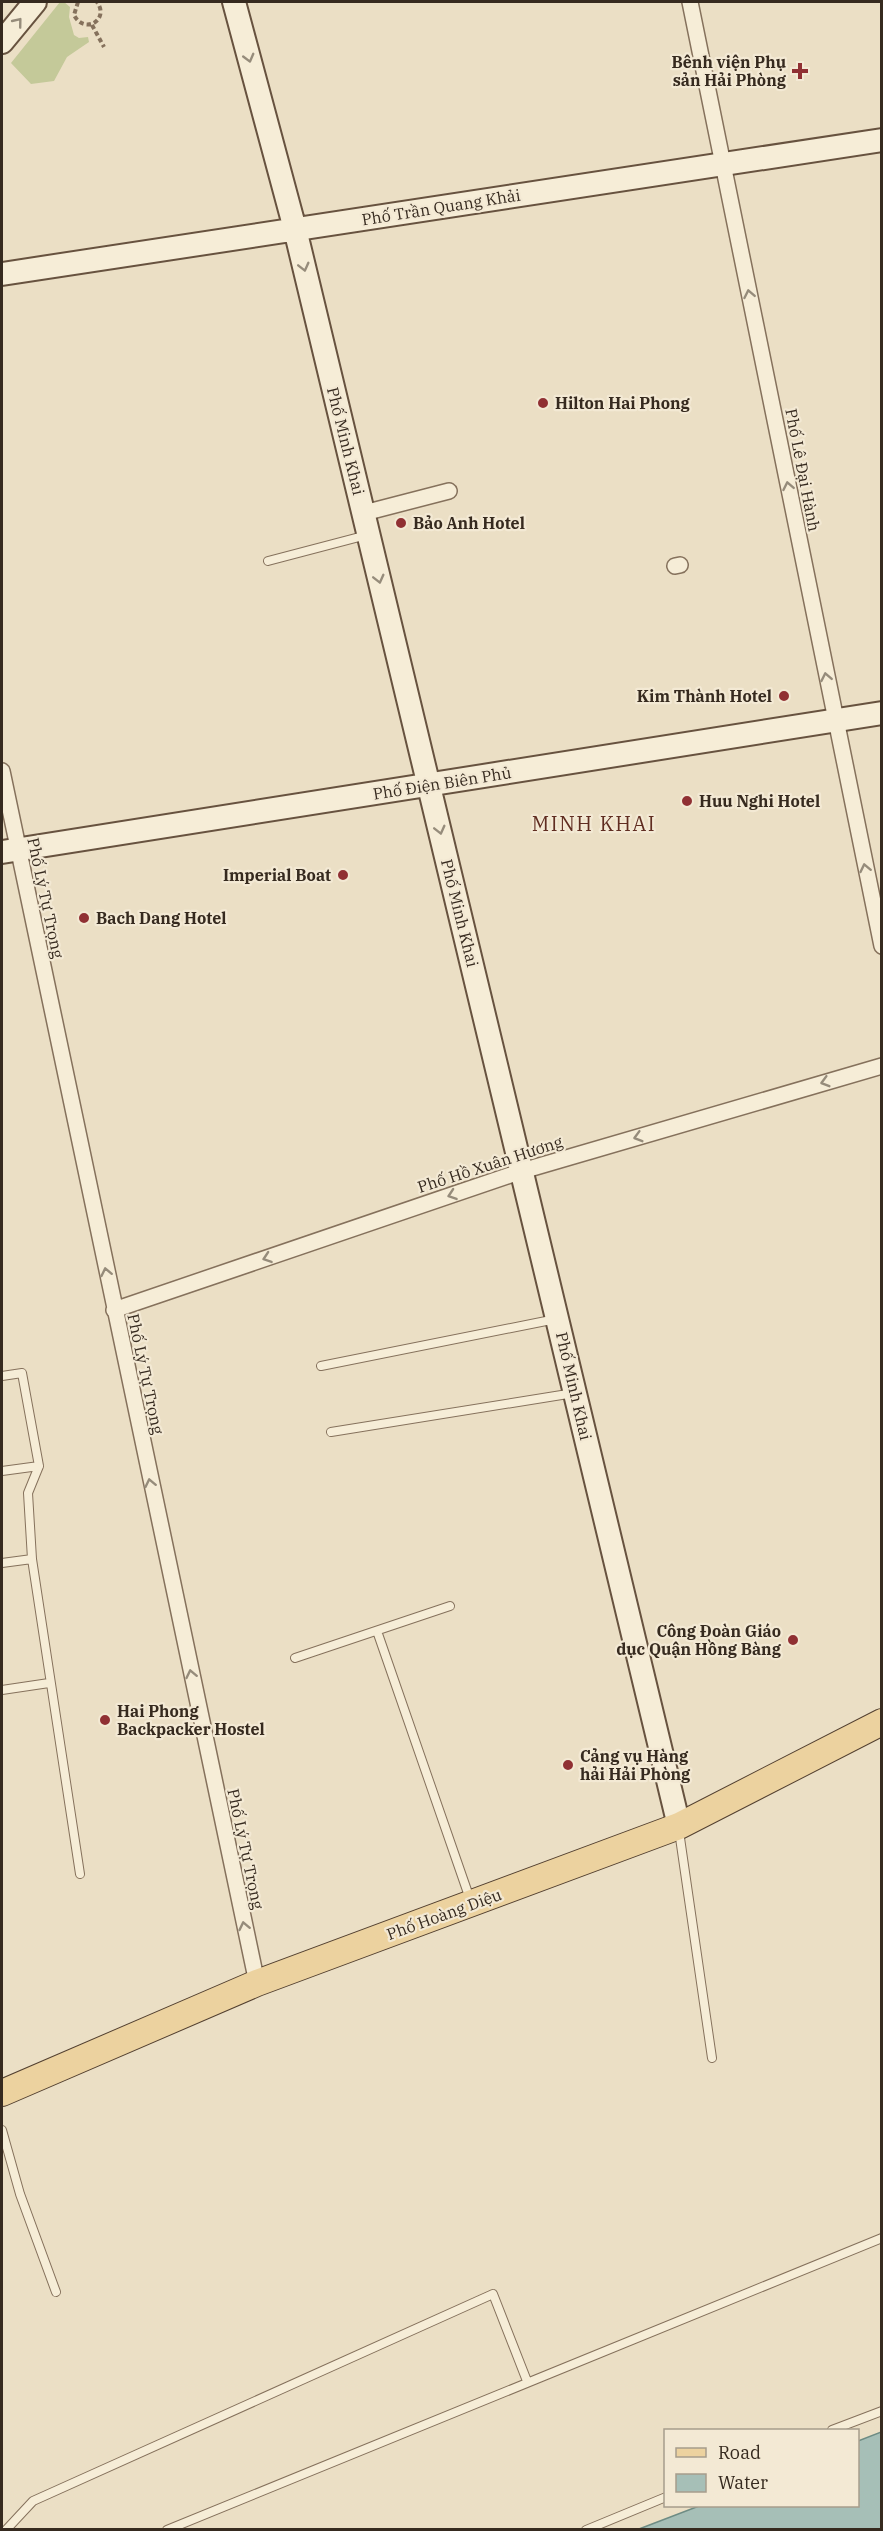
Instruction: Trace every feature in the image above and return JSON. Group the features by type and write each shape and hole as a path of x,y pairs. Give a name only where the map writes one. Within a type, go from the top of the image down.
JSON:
{"main road":[{"name":"Phố Hoàng Diệu","path":"2,2093 257,1983 679,1826 882,1722"}],"street":[{"path":"2,42 34,2"},
{"name":"Phố Minh Khai","path":"234,2 295,230 679,1826"},
{"name":"Phố Lê Đại Hành","path":"690,2 882,946"},
{"name":"Phố Trần Quang Khải","path":"2,274 882,141"},
{"path":"366,524 449,491"},
{"name":"Phố Điện Biên Phủ","path":"10,851 882,713"},
{"name":"Phố Lý Tự Trọng","path":"2,771 10,851 114,1310 257,1983"},
{"name":"Phố Hồ Xuân Hương","path":"114,1310 522,1171 882,1066"}],"lane":[{"path":"268,561 366,524"},
{"path":"321,1366 558,1319"},
{"path":"2,1376 22,1373 39,1466 28,1493 32,1559 49,1683 80,1874"},
{"path":"331,1432 575,1393"},
{"path":"2,1471 39,1466"},
{"path":"2,1563 32,1559"},
{"path":"295,1658 450,1606"},
{"path":"377,1631 472,1904"},
{"path":"2,1690 49,1683"},
{"path":"679,1826 712,2058"},
{"path":"2,2130 20,2194 56,2292"},
{"path":"167,2529 882,2238"},
{"path":"6,2529 33,2501 493,2294 527,2381"},
{"path":"835,2429 882,2411"},
{"path":"586,2529 664,2499"}],"path":[{"path":"78,2 74,12 75,18 85,25 97,22 102,12 97,2"},
{"path":"92,25 104,47"}],"green space":[{"path":"60,2 70,7 69,17 74,35 79,38 88,37 89,42 67,57 54,81 31,84 11,63"}],"water":[{"path":"881,2432 881,2529 639,2529 696,2507 859,2507 859,2441"}],"place":[{"name":"Bênh viện Phụ sản Hải Phòng","path":"800,71"},
{"name":"Hilton Hai Phong","path":"543,403"},
{"name":"Bảo Anh Hotel","path":"401,523"},
{"name":"Kim Thành Hotel","path":"784,696"},
{"name":"Huu Nghi Hotel","path":"687,801"},
{"name":"Imperial Boat","path":"343,875"},
{"name":"Bach Dang Hotel","path":"84,918"},
{"name":"Công Đoàn Giáo dục Quận Hồng Bàng","path":"793,1640"},
{"name":"Hai Phong Backpacker Hostel","path":"105,1720"},
{"name":"Cảng vụ Hàng hải Hải Phòng","path":"568,1765"}],"district":[{"name":"MINH KHAI","path":"594,823"}]}
